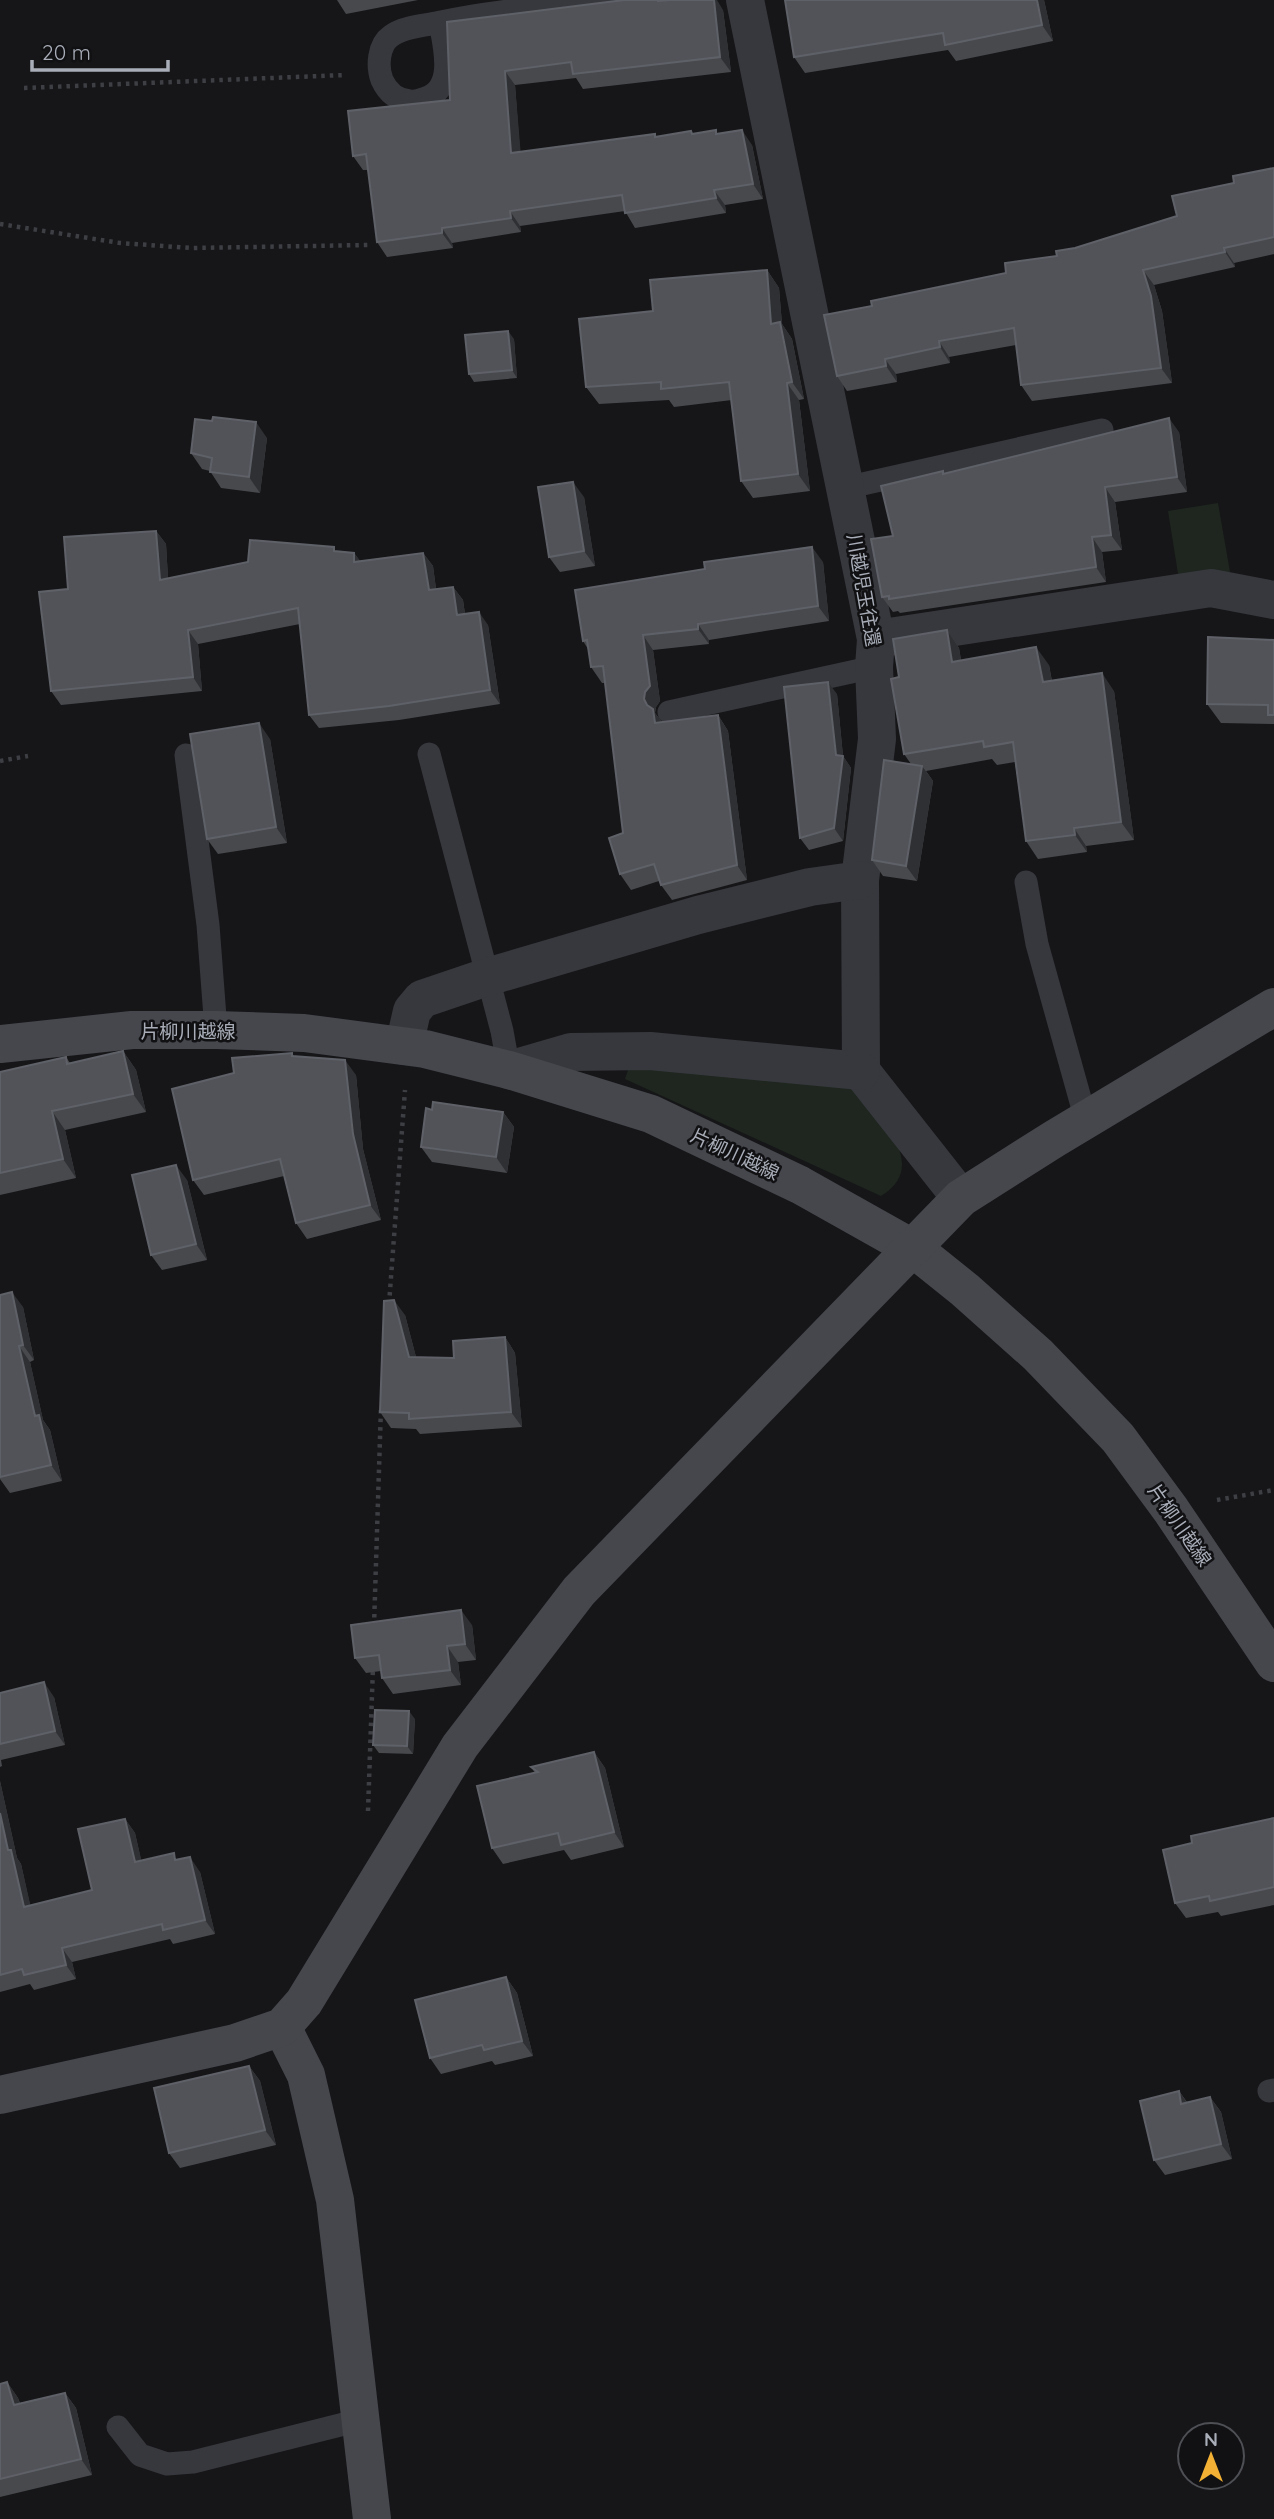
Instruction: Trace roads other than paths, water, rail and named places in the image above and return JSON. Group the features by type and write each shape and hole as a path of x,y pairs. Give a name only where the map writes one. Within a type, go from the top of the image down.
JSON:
{"street":[{"name":"川越児玉往還","path":"745,0 845,488 875,653 877,739 860,880 861,1071"},
{"path":"875,653 1211,587 1274,600"},
{"path":"404,1046 412,1012 422,999 487,977 698,915 810,887 860,880"},
{"path":"0,2095 236,2043 282,2027 304,2002 460,1746 579,1591 961,1198 1274,1007"},
{"name":"片柳川越線","path":"0,1044 131,1030 216,1030 304,1033 404,1046 509,1070 652,1114 800,1185 914,1249 1038,1355 1118,1438 1171,1510 1274,1663"},
{"path":"509,1070 571,1052 650,1051 861,1071 961,1198"},
{"path":"282,2027 306,2075 335,2200 372,2519"}],"lane":[{"path":"440,22 446,58 443,80 432,96 415,102 398,99 385,86 379,74 378,62 389,37 407,29 440,22 488,12 617,0"},
{"path":"845,488 1102,430"},
{"path":"669,712 875,653"},
{"path":"429,754 509,1070"},
{"path":"186,755 208,925 216,1030"},
{"path":"1026,882 1037,944 1086,1120"},
{"path":"118,2427 139,2455 167,2464 193,2462 360,2420"}]}
